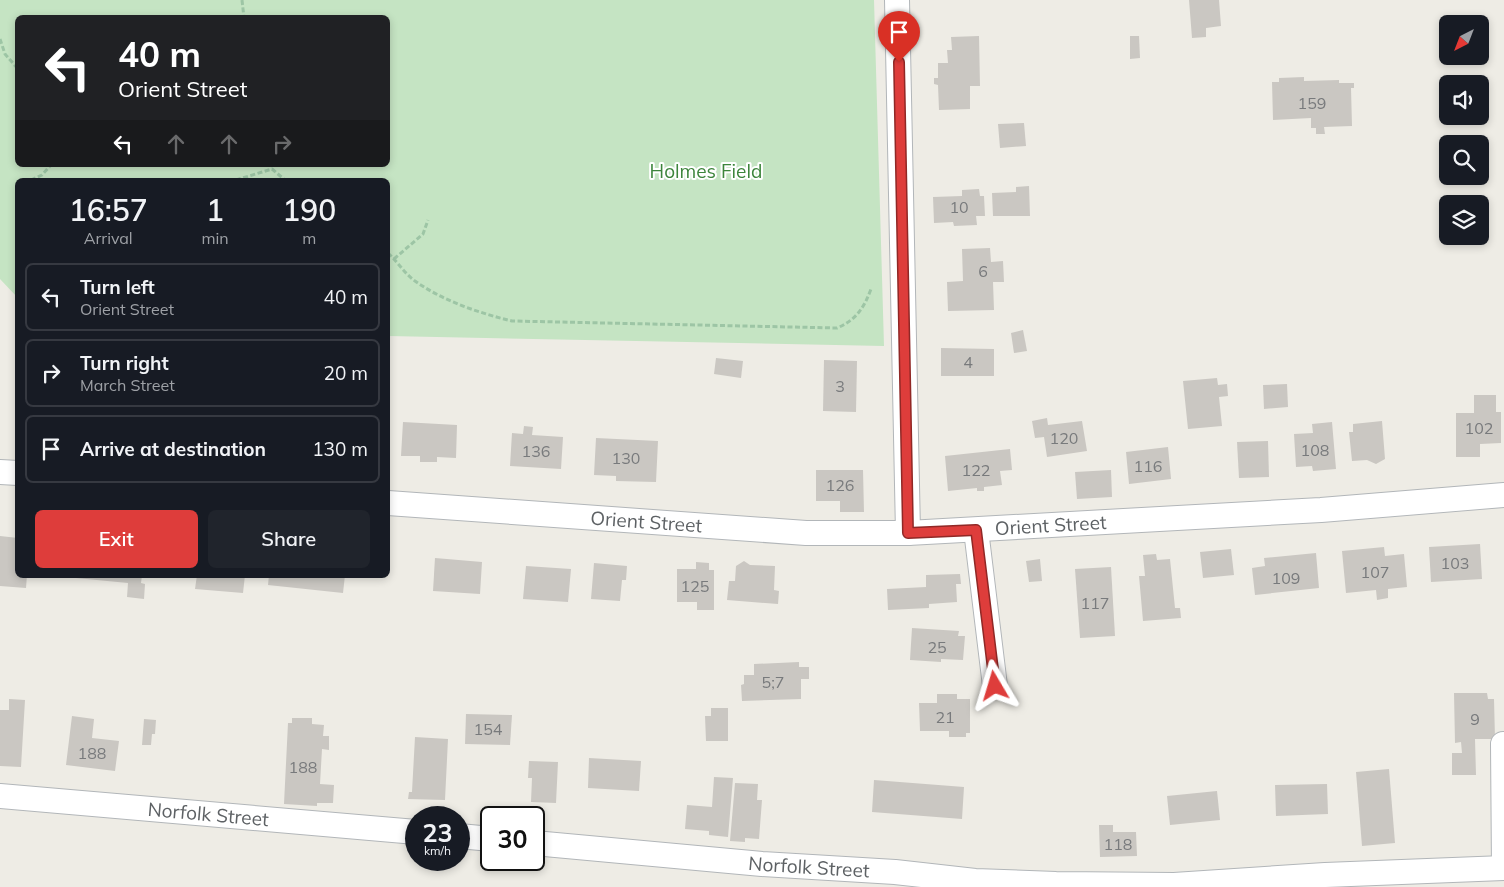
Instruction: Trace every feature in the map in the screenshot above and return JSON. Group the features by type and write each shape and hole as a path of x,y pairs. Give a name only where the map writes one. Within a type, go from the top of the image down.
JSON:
{"street":[{"path":"897,0 908,533"},
{"path":"0,472 15,473"},
{"name":"Orient Street","path":"390,503 806,533 908,533 1321,510 1504,495"},
{"path":"976,530 995,686"},
{"path":"1504,744 1504,868"},
{"name":"Norfolk Street","path":"0,796 405,831"},
{"name":"Norfolk Street","path":"545,844 762,864 895,872 975,880 1056,884 1174,885 1325,875 1504,868"}],"path":[{"path":"242,0 244,15"},
{"path":"0,39 5,54 15,66"},
{"path":"36,178 42,175 49,167"},
{"path":"243,178 272,169 283,178"},
{"path":"394,259 423,234 428,220"},
{"path":"390,255 414,280 445,298 489,315 512,321 837,328 848,324 856,317 865,306 871,289"}],"green space":[{"name":"Holmes Field","path":"0,0 874,0 884,346 390,336 390,178 15,178 15,295 0,279"}],"building":[{"path":"1189,0 1219,0 1221,26 1206,28 1206,37 1192,38"},
{"path":"979,36 980,86 970,86 970,109 939,110 938,85 934,84 934,78 938,78 938,63 948,63 947,50 952,50 951,37"},
{"path":"1130,36 1139,36 1140,58 1130,59"},
{"path":"1304,77 1304,81 1339,80 1339,83 1354,83 1354,88 1351,88 1352,126 1324,127 1325,134 1316,134 1316,128 1311,128 1311,118 1273,120 1272,82 1279,82 1279,78"},
{"path":"1024,123 1026,146 1000,148 998,124"},
{"path":"1029,186 1030,216 993,216 992,193 1016,192 1016,187"},
{"path":"979,189 980,196 984,196 985,216 976,216 977,225 954,226 953,222 934,223 933,197 962,196 962,190"},
{"path":"990,248 991,262 1003,261 1004,282 993,282 994,310 948,311 947,282 963,281 962,249"},
{"path":"1023,330 1027,351 1014,353 1011,333"},
{"path":"941,348 994,349 994,376 941,376"},
{"path":"716,358 743,361 741,378 714,374"},
{"path":"824,360 857,361 856,412 823,411"},
{"path":"1217,378 1218,385 1227,384 1228,396 1219,397 1222,426 1188,429 1183,381"},
{"path":"1287,384 1288,407 1264,409 1263,385"},
{"path":"1474,395 1496,395 1496,412 1501,412 1501,443 1480,444 1480,457 1456,457 1456,413 1474,413"},
{"path":"1047,418 1048,425 1082,421 1087,451 1047,457 1044,437 1035,438 1032,421"},
{"path":"1382,421 1385,459 1376,464 1367,460 1352,461 1349,432 1353,432 1353,424"},
{"path":"403,422 457,425 456,458 437,457 437,462 420,462 420,456 401,456"},
{"path":"1332,422 1336,469 1313,471 1312,466 1296,467 1294,434 1313,433 1312,424"},
{"path":"524,426 533,427 532,435 563,437 561,469 510,466 512,433 523,434"},
{"path":"596,438 658,441 656,482 616,481 616,476 594,475"},
{"path":"1268,441 1269,477 1239,478 1237,442"},
{"path":"1168,447 1171,479 1129,484 1126,452"},
{"path":"1010,449 1012,470 1000,471 1002,485 984,487 984,491 977,491 977,488 948,491 945,456"},
{"path":"816,470 863,470 864,512 840,512 840,501 816,501"},
{"path":"1111,470 1112,497 1077,499 1075,472"},
{"path":"0,536 15,538 15,578 27,578 26,588 0,586"},
{"path":"1480,544 1482,579 1431,582 1429,547"},
{"path":"1384,547 1385,556 1404,554 1407,587 1388,589 1388,598 1377,600 1376,590 1346,593 1342,551"},
{"path":"1231,549 1234,575 1203,578 1200,552"},
{"path":"1316,553 1319,588 1255,595 1252,568 1265,566 1264,558"},
{"path":"1156,554 1157,560 1170,559 1175,608 1180,608 1181,618 1143,621 1139,576 1145,576 1143,555"},
{"path":"435,558 482,562 480,594 433,591"},
{"path":"1040,559 1042,581 1029,582 1026,561"},
{"path":"744,561 750,565 775,566 774,590 779,591 778,604 727,600 729,581 735,581 736,566"},
{"path":"696,562 709,563 709,570 714,570 714,610 697,610 697,602 677,602 677,569 696,569"},
{"path":"594,563 627,566 626,580 622,580 620,601 591,599"},
{"path":"526,566 571,569 568,602 523,599"},
{"path":"1111,567 1115,636 1080,638 1075,569"},
{"path":"960,574 961,584 956,584 957,602 929,604 929,608 888,610 887,589 926,587 926,575"},
{"path":"76,578 142,578 141,583 145,584 144,599 127,597 128,583"},
{"path":"197,578 245,578 243,593 195,589"},
{"path":"269,578 345,578 343,593 268,585"},
{"path":"912,628 959,631 958,636 965,636 963,660 941,659 941,662 910,660"},
{"path":"799,662 799,667 809,667 809,679 801,679 801,699 742,701 741,685 744,684 744,675 754,675 754,664"},
{"path":"1454,693 1487,693 1488,699 1494,699 1495,739 1475,739 1476,775 1452,775 1452,753 1462,753 1461,742 1455,743"},
{"path":"937,694 957,694 957,699 970,699 970,733 966,733 966,737 949,737 949,731 920,731 919,703 937,703"},
{"path":"9,699 25,700 21,767 0,766 0,710 9,710"},
{"path":"711,708 728,708 728,741 706,741 705,716 711,716"},
{"path":"466,714 512,715 510,745 465,744"},
{"path":"72,716 94,719 92,738 119,741 115,771 66,765"},
{"path":"292,718 312,718 312,724 324,725 323,736 329,736 329,750 322,749 320,784 334,785 333,803 317,803 317,806 284,804 288,723 292,723"},
{"path":"144,719 156,720 155,734 152,734 151,745 142,745"},
{"path":"415,737 448,739 445,800 408,799 409,792 412,792"},
{"path":"589,758 641,761 639,791 588,788"},
{"path":"529,761 558,762 556,803 531,802 532,778 528,778"},
{"path":"1389,769 1395,843 1362,846 1356,772"},
{"path":"714,777 733,778 728,837 709,835 709,831 685,829 687,805 712,807"},
{"path":"874,780 964,787 962,819 872,812"},
{"path":"735,783 758,784 757,800 762,800 759,839 745,838 745,842 730,841"},
{"path":"1327,784 1328,814 1276,816 1275,785"},
{"path":"1217,791 1220,820 1170,825 1167,796"},
{"path":"1099,825 1113,825 1113,832 1136,832 1137,856 1100,857"}],"route":[{"path":"899,62 908,533 976,530 995,686"}]}
